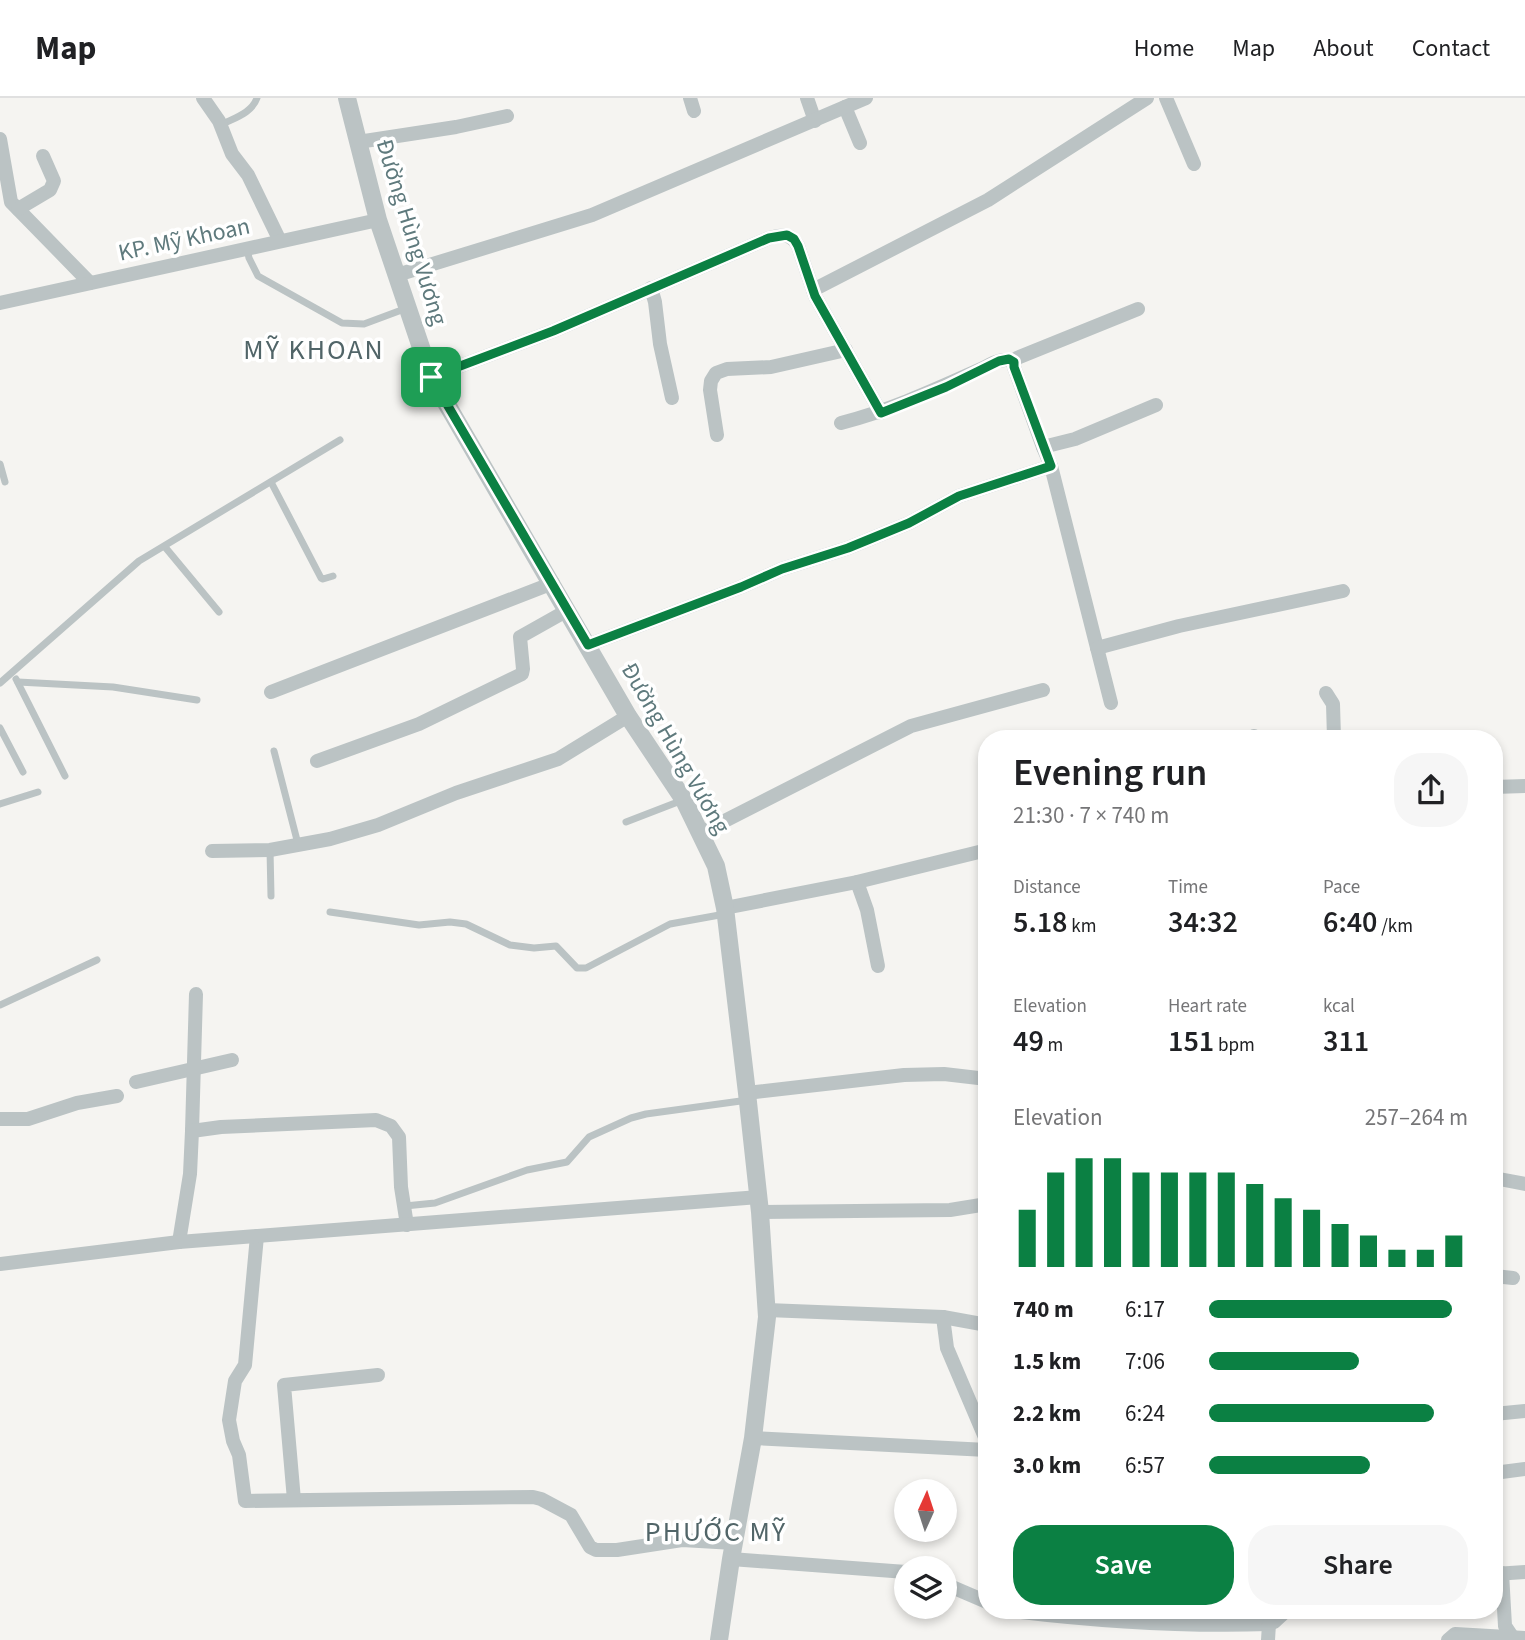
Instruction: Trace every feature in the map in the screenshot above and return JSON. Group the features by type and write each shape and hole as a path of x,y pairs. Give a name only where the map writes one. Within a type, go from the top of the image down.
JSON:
{"street":[{"path":"203,98 221,125 232,154 248,175 280,241"},
{"name":"Đường Hùng Vương","path":"347,98 378,220 431,377 628,716 684,800 716,866 725,911 760,1205 767,1310 754,1438 732,1551 719,1640"},
{"path":"807,98 815,121"},
{"path":"397,275 592,215 866,98"},
{"path":"813,290 988,200 1147,98"},
{"path":"1166,98 1194,164"},
{"path":"845,107 860,143"},
{"path":"358,142 507,116"},
{"path":"0,139 10,206 90,283"},
{"path":"10,206 50,190 54,181 43,156"},
{"name":"KP. Mỹ Khoan","path":"0,303 378,220"},
{"path":"431,377 553,331 769,238 787,235 794,239 798,246 813,290 881,413"},
{"path":"651,288 672,398"},
{"path":"1111,703 1051,466 1014,362 1017,358 1138,309"},
{"path":"717,435 710,390 716,373 727,369 771,367 846,350"},
{"path":"841,423 881,413 946,387 999,361 1009,359 1014,362"},
{"path":"1043,447 1075,439 1156,405"},
{"path":"588,645 782,569 848,548 909,523 959,496 1051,466"},
{"path":"271,692 553,583"},
{"path":"1097,648 1192,623 1343,591"},
{"path":"317,761 419,724 522,674 520,636 568,610"},
{"path":"701,833 911,726 1043,690"},
{"path":"1326,693 1333,704 1334,730"},
{"path":"212,851 270,850 330,839 378,825 456,793 558,759 628,716"},
{"path":"1503,787 1525,786"},
{"path":"725,911 978,852"},
{"path":"856,882 867,911 878,966"},
{"path":"179,1242 190,1174 196,994"},
{"path":"136,1082 194,1071 232,1060"},
{"path":"747,1096 904,1076 944,1074 978,1078"},
{"path":"0,1119 28,1119 77,1104 117,1096"},
{"path":"192,1131 221,1127 376,1120 391,1126 399,1137 401,1187 407,1224"},
{"path":"1503,1180 1525,1184"},
{"path":"0,1264 179,1242 407,1224 760,1205 950,1210 978,1205"},
{"path":"257,1236 245,1365 235,1381 229,1420 239,1455 245,1501 533,1497 571,1514 590,1547 596,1550 618,1550 682,1541 732,1551 894,1571"},
{"path":"1503,1277 1513,1278"},
{"path":"767,1310 943,1317 978,1323"},
{"path":"943,1317 947,1348 978,1421"},
{"path":"294,1500 284,1385 378,1376"},
{"path":"1503,1413 1525,1410"},
{"path":"754,1438 978,1450"},
{"path":"1503,1472 1525,1469"},
{"path":"1503,1574 1525,1572"},
{"path":"957,1589 978,1598"},
{"path":"1503,1611 1505,1626 1519,1638"},
{"path":"1095,1619 1219,1625 1269,1624 1277,1619"},
{"path":"1268,1640 1269,1624"},
{"path":"1448,1640 1455,1634 1519,1638"}],"lane":[{"path":"221,125 245,113 255,104 257,98"},
{"path":"247,249 258,276 342,323 364,324 408,308"},
{"path":"0,683 139,562 340,440"},
{"path":"0,464 5,482"},
{"path":"271,482 321,578 333,576"},
{"path":"165,547 219,612"},
{"path":"12,672 65,776"},
{"path":"18,682 113,687 197,700"},
{"path":"0,728 23,772"},
{"path":"274,751 298,844"},
{"path":"0,804 38,792"},
{"path":"626,822 684,800"},
{"path":"270,850 271,896"},
{"path":"330,912 419,925 450,922 466,924 510,945 534,948 556,946 578,968 586,968 670,924 725,911"},
{"path":"0,1005 97,960"},
{"path":"405,1206 435,1203 527,1170 567,1162 589,1137 631,1118 747,1096"}],"district":[{"name":"MỸ KHOAN","path":"314,349"},
{"name":"PHƯỚC MỸ","path":"716,1531"}],"route":[{"path":"787,235 794,239 798,246 815,296 881,413 1009,359 1014,362 1051,466 959,496 909,523 848,548 782,569 588,645 431,377 553,331 769,238 787,235"}]}
